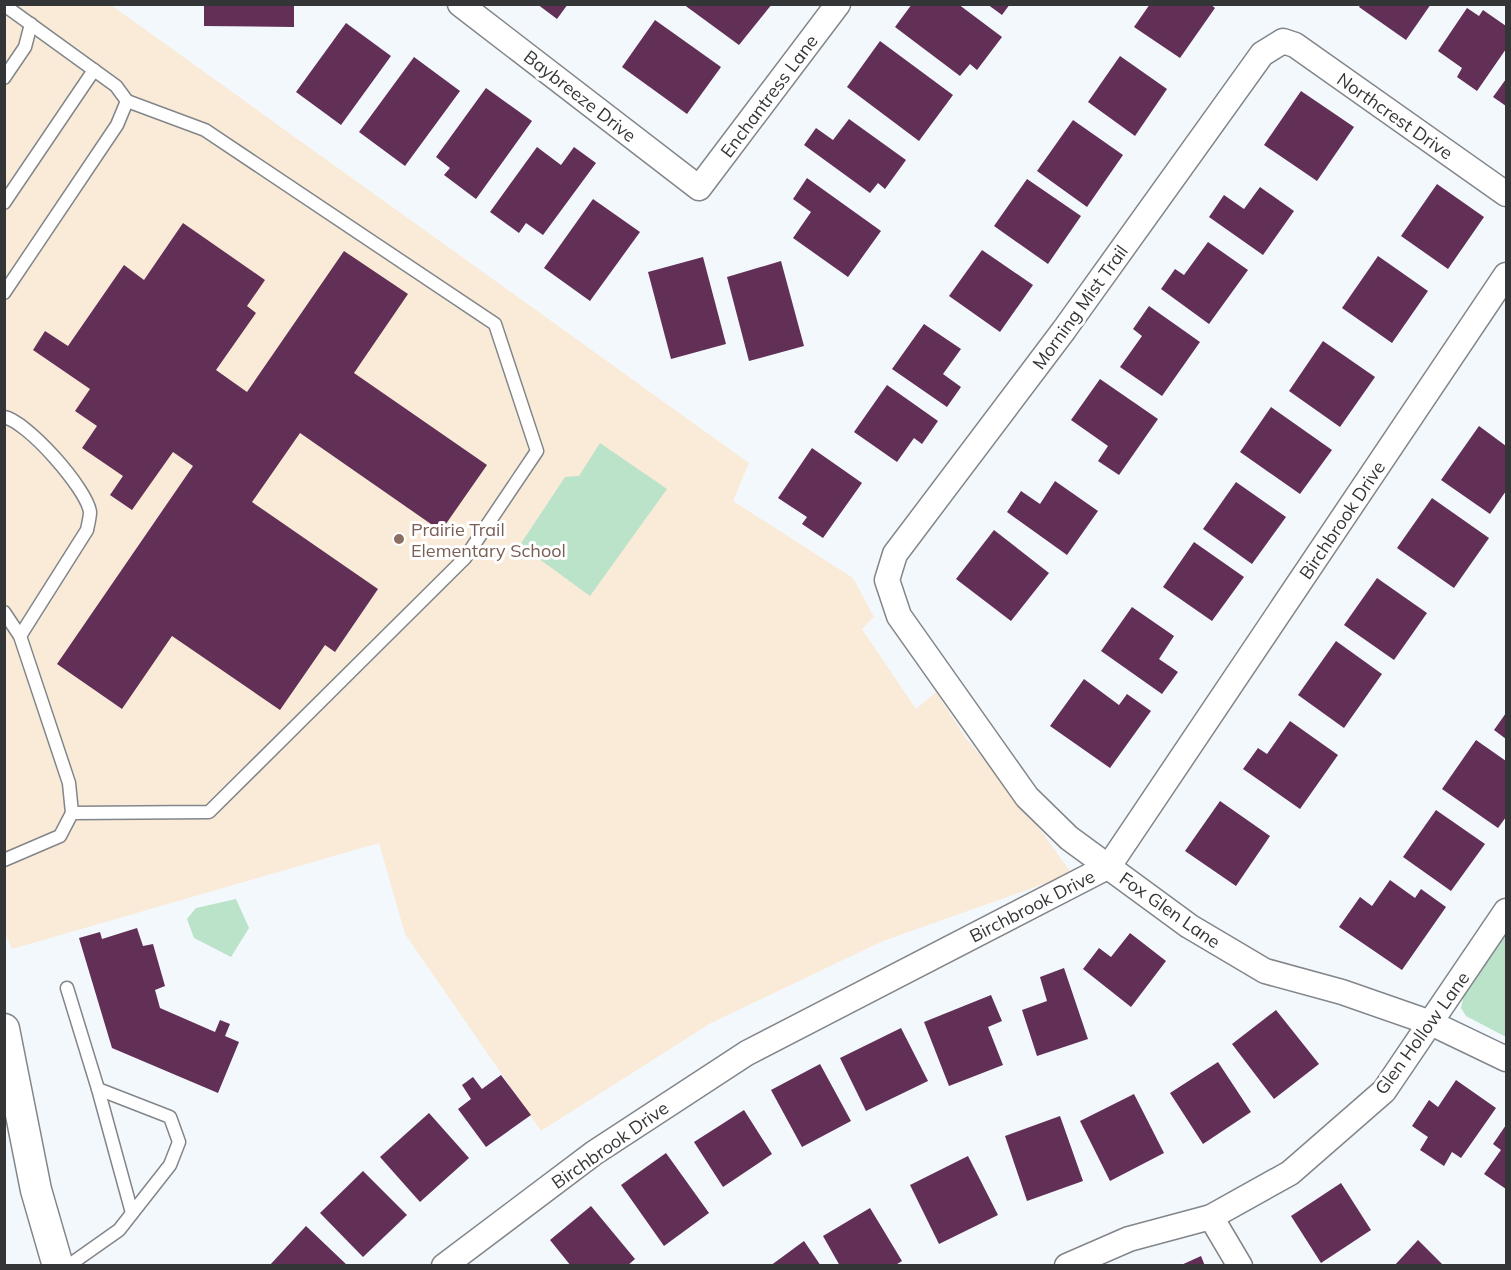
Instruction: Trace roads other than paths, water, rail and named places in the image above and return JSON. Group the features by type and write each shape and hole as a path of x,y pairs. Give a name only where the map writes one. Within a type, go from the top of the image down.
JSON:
{"street":[{"name":"Baybreeze Drive","path":"460,4 699,188"},
{"name":"Enchantress Lane","path":"699,188 838,4"},
{"name":"Northcrest Drive","path":"1283,41 1295,45 1506,194"},
{"name":"Morning Mist Trail","path":"887,580 896,554 1065,330 1262,54 1283,41"},
{"name":"Birchbrook Drive","path":"444,1266 594,1153 747,1053 1109,866 1506,275"},
{"name":"Fox Glen Lane","path":"887,580 899,616 1027,797 1069,838 1189,926 1265,971 1342,992 1431,1023 1506,1059"},
{"name":"Glen Hollow Lane","path":"1067,1266 1129,1239 1211,1217 1290,1173 1384,1091 1506,910"},
{"path":"4,1029 36,1190 58,1266"},
{"path":"1211,1217 1240,1266"}],"lane":[{"path":"4,5 116,86 127,101 205,130 495,324 537,451 465,558 209,812 72,813"},
{"path":"4,78 26,47 31,24"},
{"path":"4,203 94,70"},
{"path":"4,293 117,125 127,101"},
{"path":"4,417 12,418 43,444 75,483 90,511 87,530 20,636"},
{"path":"4,612 20,636 69,783 72,813 60,836 4,860"},
{"path":"67,988 132,1213"},
{"path":"68,1266 119,1230 170,1165 179,1142 170,1117 98,1089"}],"place":[{"name":"Prairie Trail Elementary School","path":"399,539"}]}
